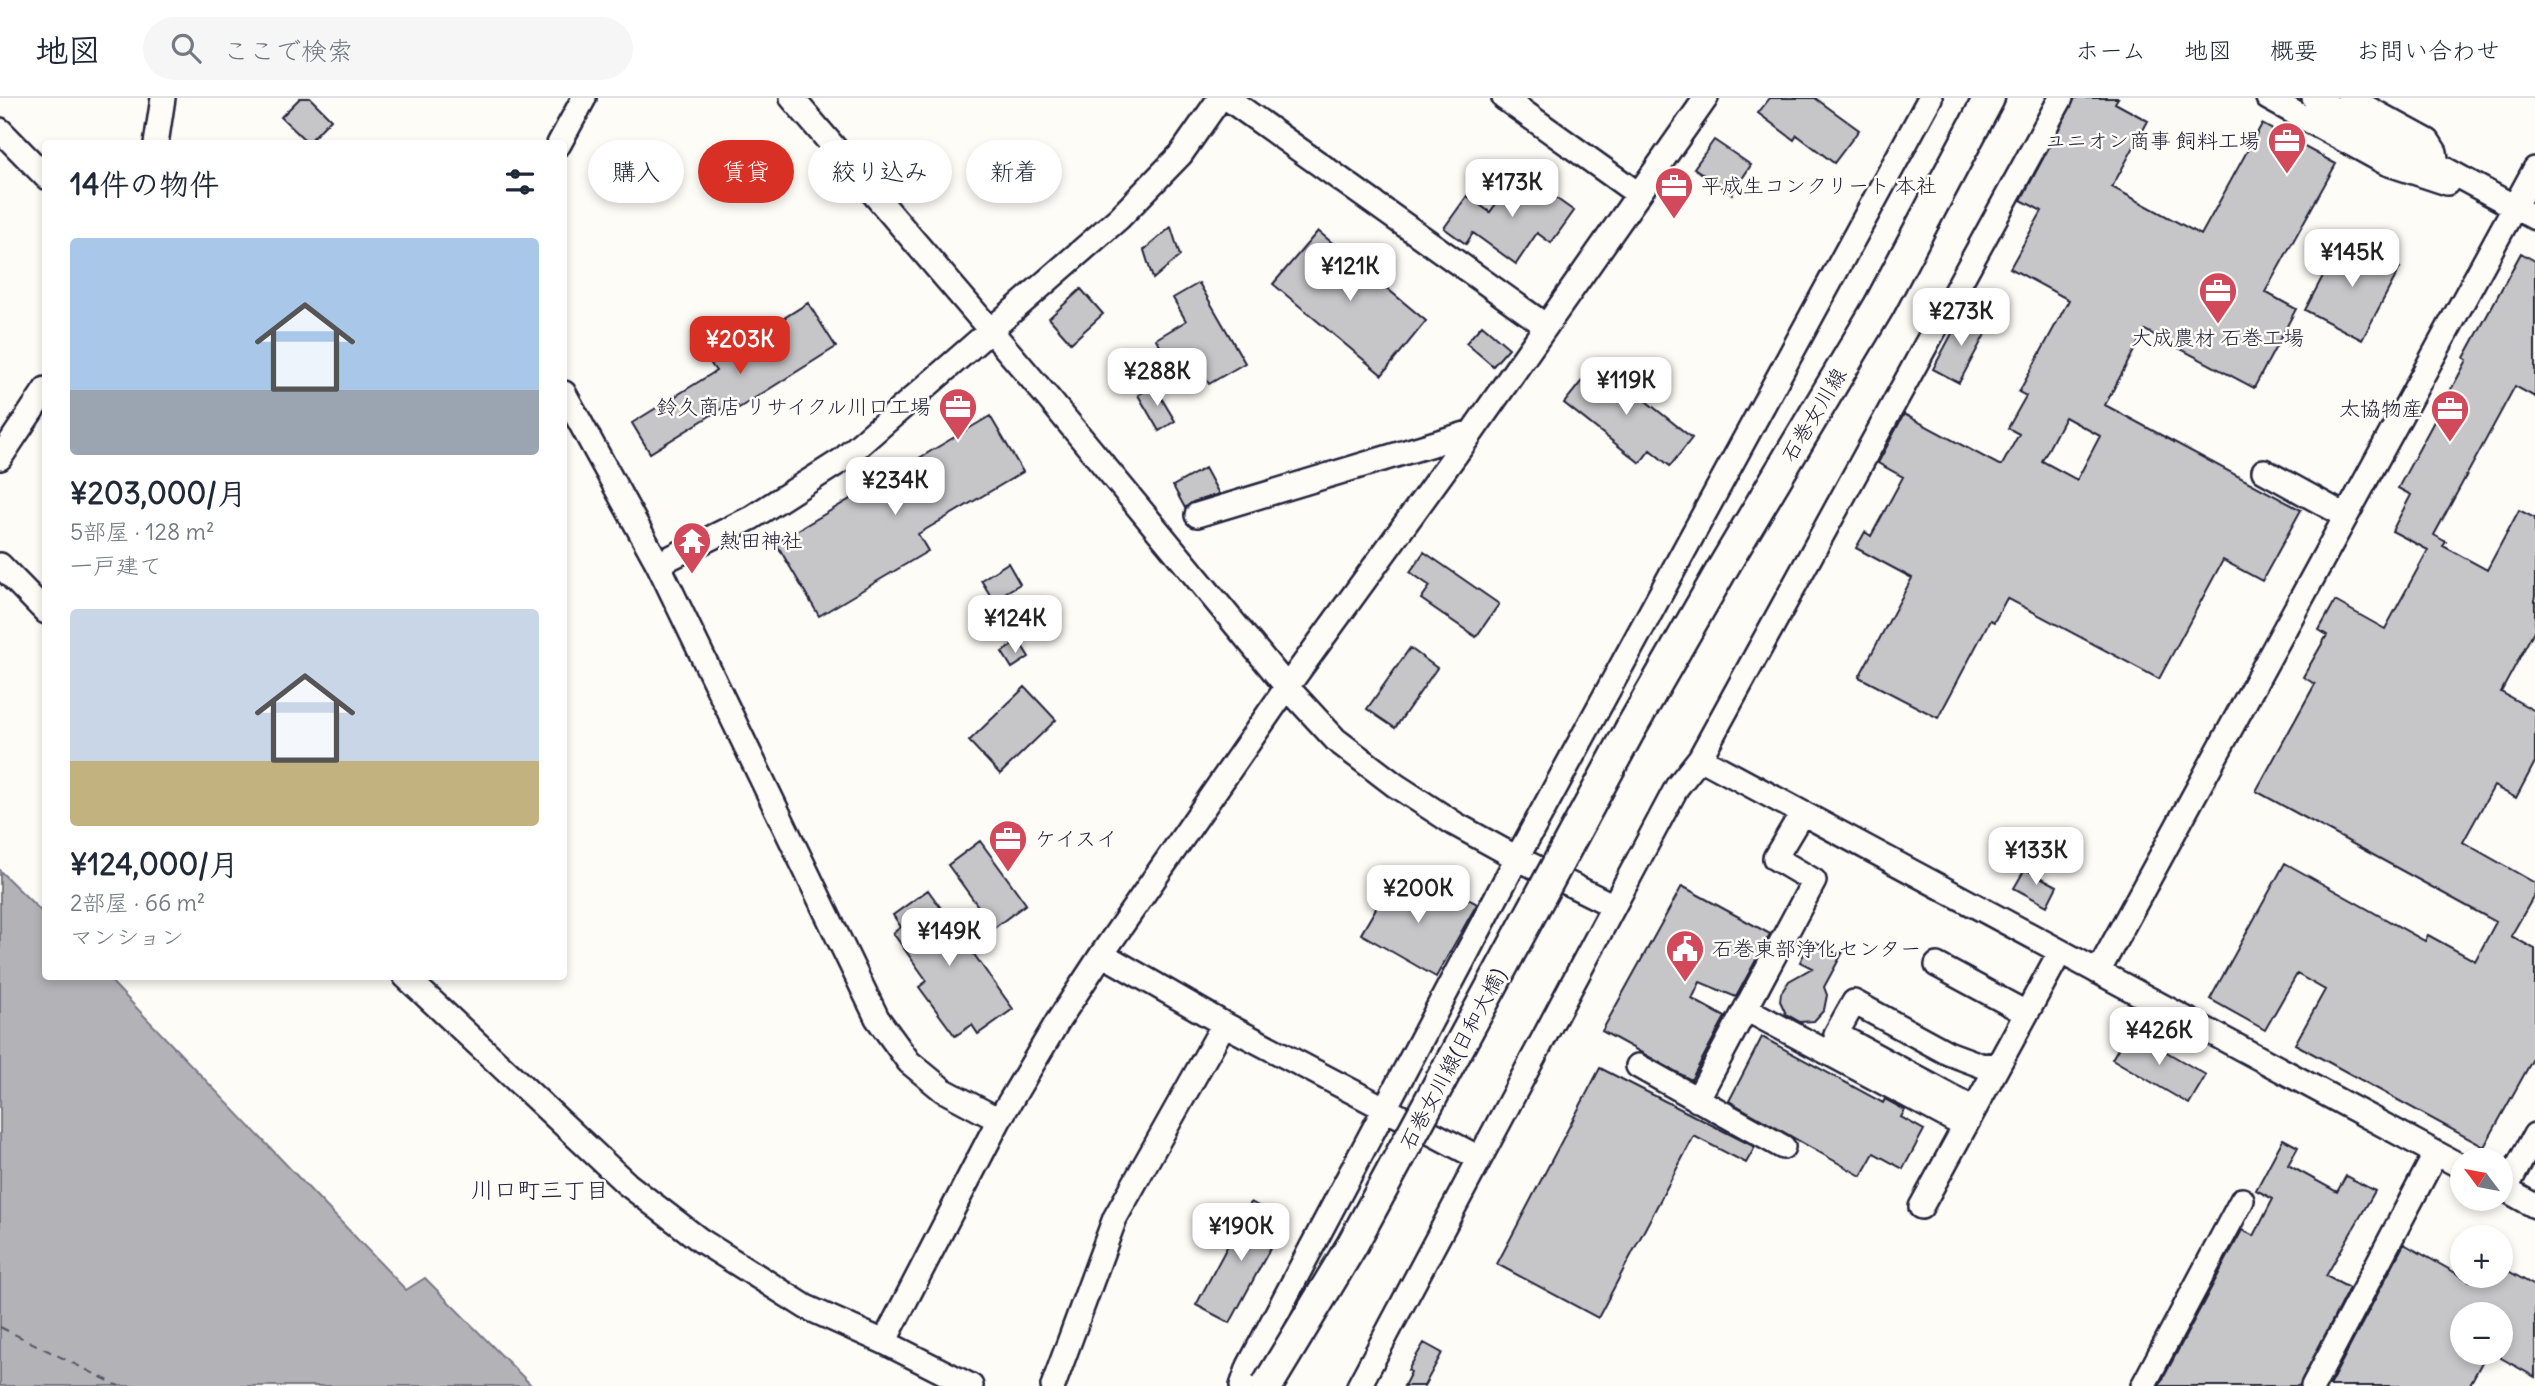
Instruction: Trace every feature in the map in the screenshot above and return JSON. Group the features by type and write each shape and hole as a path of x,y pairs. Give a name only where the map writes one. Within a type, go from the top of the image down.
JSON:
{"main road":[{"name":"石巻女川線","path":"1632,728 1721,571 1879,306 1989,98"},
{"name":"石巻女川線(日和大橋)","path":"1267,1386 1352,1245 1632,728"}],"street":[{"path":"157,140 163,98"},
{"path":"561,140 584,98"},
{"path":"792,98 1287,687 1336,740 1455,824 1614,906"},
{"path":"658,565 751,518 842,460 1119,218 1181,154 1220,98"},
{"path":"1227,98 1546,326"},
{"path":"1504,98 1638,194"},
{"path":"884,1342 999,1120 1102,954 1287,687 1472,432 1706,98"},
{"path":"1242,1386 1249,1366 1517,858 1930,98"},
{"path":"1359,1386 1677,787 1700,758 2061,98"},
{"path":"2268,98 2386,163 2448,183 2481,189"},
{"path":"2314,98 2535,218"},
{"path":"2349,98 2428,141 2435,152 2437,166"},
{"path":"0,130 42,173"},
{"path":"2098,972 2535,169"},
{"path":"0,458 42,395"},
{"path":"567,398 658,565 877,1018 909,1062 943,1090 999,1120"},
{"path":"1197,515 1472,432"},
{"path":"2264,471 2346,516"},
{"path":"0,565 42,608"},
{"path":"1700,758 2450,1161"},
{"path":"1698,1100 1814,881 1775,858 1802,813"},
{"path":"1921,1208 2060,952"},
{"path":"1102,954 1224,1024 1479,1157"},
{"path":"1937,965 2026,1013"},
{"path":"409,980 638,1192 700,1240 806,1307 884,1342 971,1386"},
{"path":"1970,1117 1836,1034 1854,1002 1958,1057 1983,1066 1998,1064"},
{"path":"1746,1009 1970,1117"},
{"path":"1053,1386 1115,1218 1224,1024"},
{"path":"1637,1066 1783,1147"},
{"path":"2513,1172 2535,1135"},
{"path":"2313,1386 2436,1153"},
{"path":"2513,1194 2535,1206"},
{"path":"2143,1386 2242,1200"}],"shaded area":[{"path":"0,871 42,912 42,980 110,980 406,1290 425,1278 532,1386 0,1386"}],"building":[{"path":"300,98 310,98 331,119 311,140 305,140 281,117"},
{"path":"1770,98 1815,98 1859,130 1834,163 1797,135 1794,140 1758,113"},
{"path":"2075,98 2118,98 2115,103 2148,121 2112,187 2201,235 2262,124 2336,164 2265,292 2296,309 2254,388 2145,330 2105,405 2301,510 2262,581 2223,560 2159,679 2007,598 1994,622 1990,620 1938,718 1859,677 1912,578 1856,548 1865,532 1871,536 1903,477 1878,463 1904,414 1999,465 2002,465 2019,434 2008,428 2026,396 2019,392 2069,300 2010,268 2042,211 2021,200","holes":["2065,417 2100,436 2077,480 2042,461"]},
{"path":"1714,140 1751,165 1732,194 1694,168"},
{"path":"1519,172 1574,211 1551,243 1537,233 1516,264 1473,233 1466,244 1444,228 1467,196 1490,212"},
{"path":"1171,227 1180,256 1153,279 1144,250"},
{"path":"1318,231 1426,321 1382,375 1273,284"},
{"path":"2343,238 2400,268 2362,340 2305,310"},
{"path":"2521,253 2535,261 2535,397 2515,386 2434,535 2446,542 2443,546 2487,570 2519,510 2535,518 2535,629 2501,692 2535,711 2535,762 2516,798 2494,786 2463,842 2535,883 2535,894 2511,936 2535,949 2535,1055 2484,1147 2295,1044 2325,990 2297,974 2265,1030 2210,999 2285,863 2425,941 2428,935 2475,961 2496,922 2256,791 2315,684 2303,677 2327,635 2319,630 2335,601 2385,629 2428,550 2392,531 2411,495 2398,488"},
{"path":"1199,283 1245,363 1209,384 1192,355 1172,367 1156,339 1186,321 1173,298"},
{"path":"1081,289 1103,314 1071,343 1049,318"},
{"path":"808,303 836,347 739,408 734,401 650,453 632,423 716,371 711,364"},
{"path":"1963,313 1989,327 1959,383 1933,369"},
{"path":"1482,325 1509,348 1493,366 1466,343"},
{"path":"1597,362 1692,438 1670,466 1650,450 1640,463 1564,403"},
{"path":"1154,386 1175,421 1159,431 1138,395"},
{"path":"990,416 1023,472 918,534 928,551 819,616 776,543"},
{"path":"1205,468 1219,494 1193,502 1185,508 1173,486"},
{"path":"1424,552 1499,604 1476,637 1421,599 1430,586 1410,572"},
{"path":"1008,563 1020,584 993,600 981,580"},
{"path":"1019,641 1029,657 1012,668 1002,652"},
{"path":"1410,648 1437,668 1395,728 1367,709"},
{"path":"1025,687 1056,720 1000,774 969,741"},
{"path":"980,841 1026,904 994,928 948,865"},
{"path":"2025,869 2057,886 2047,906 2014,888"},
{"path":"1396,874 1454,907 1461,895 1477,904 1436,977 1361,934"},
{"path":"1682,886 1770,934 1736,997 1700,982 1692,999 1725,1017 1691,1080 1602,1031"},
{"path":"928,890 1013,1009 978,1034 972,1025 955,1036 919,987 927,981 893,933 901,927 893,915"},
{"path":"1811,940 1837,954 1844,950 1824,987 1827,995 1824,1010 1814,1021 1800,1022 1786,1014 1780,1001 1781,993 1789,981 1812,968 1800,962"},
{"path":"2129,1030 2206,1075 2189,1104 2112,1059"},
{"path":"1762,1037 1883,1103 1885,1099 1905,1110 1901,1117 1924,1130 1903,1169 1874,1153 1861,1176 1729,1101"},
{"path":"1600,1068 1755,1147 1746,1163 1694,1136 1598,1318 1497,1264"},
{"path":"2283,1139 2298,1147 2288,1165 2337,1192 2346,1176 2375,1191 2326,1276 2349,1288 2299,1386 2159,1386 2242,1230 2254,1236 2273,1199 2256,1190"},
{"path":"1251,1202 1285,1221 1230,1323 1196,1305"},
{"path":"2404,1244 2450,1270 2450,1288 2513,1288 2513,1274 2535,1286 2535,1377 2513,1365 2513,1302 2450,1302 2450,1365 2480,1365 2469,1386 2329,1386"},
{"path":"1424,1343 1442,1353 1424,1386 1404,1386 1411,1372 1408,1370"}],"ferry route":[{"path":"0,1327 119,1386"}],"place":[{"name":"ユニオン商事 飼料工場","path":"2287,175"},
{"name":"平成生コンクリート 本社","path":"1674,220"},
{"name":"大成農材 石巻工場","path":"2218,325"},
{"name":"鈴久商店 リサイクル川口工場","path":"958,441"},
{"name":"太協物産","path":"2450,443"},
{"name":"熱田神社","path":"692,575"},
{"name":"ケイスイ","path":"1008,873"},
{"name":"石巻東部浄化センター","path":"1685,983"}],"district":[{"name":"川口町三丁目","path":"540,1190"}]}
